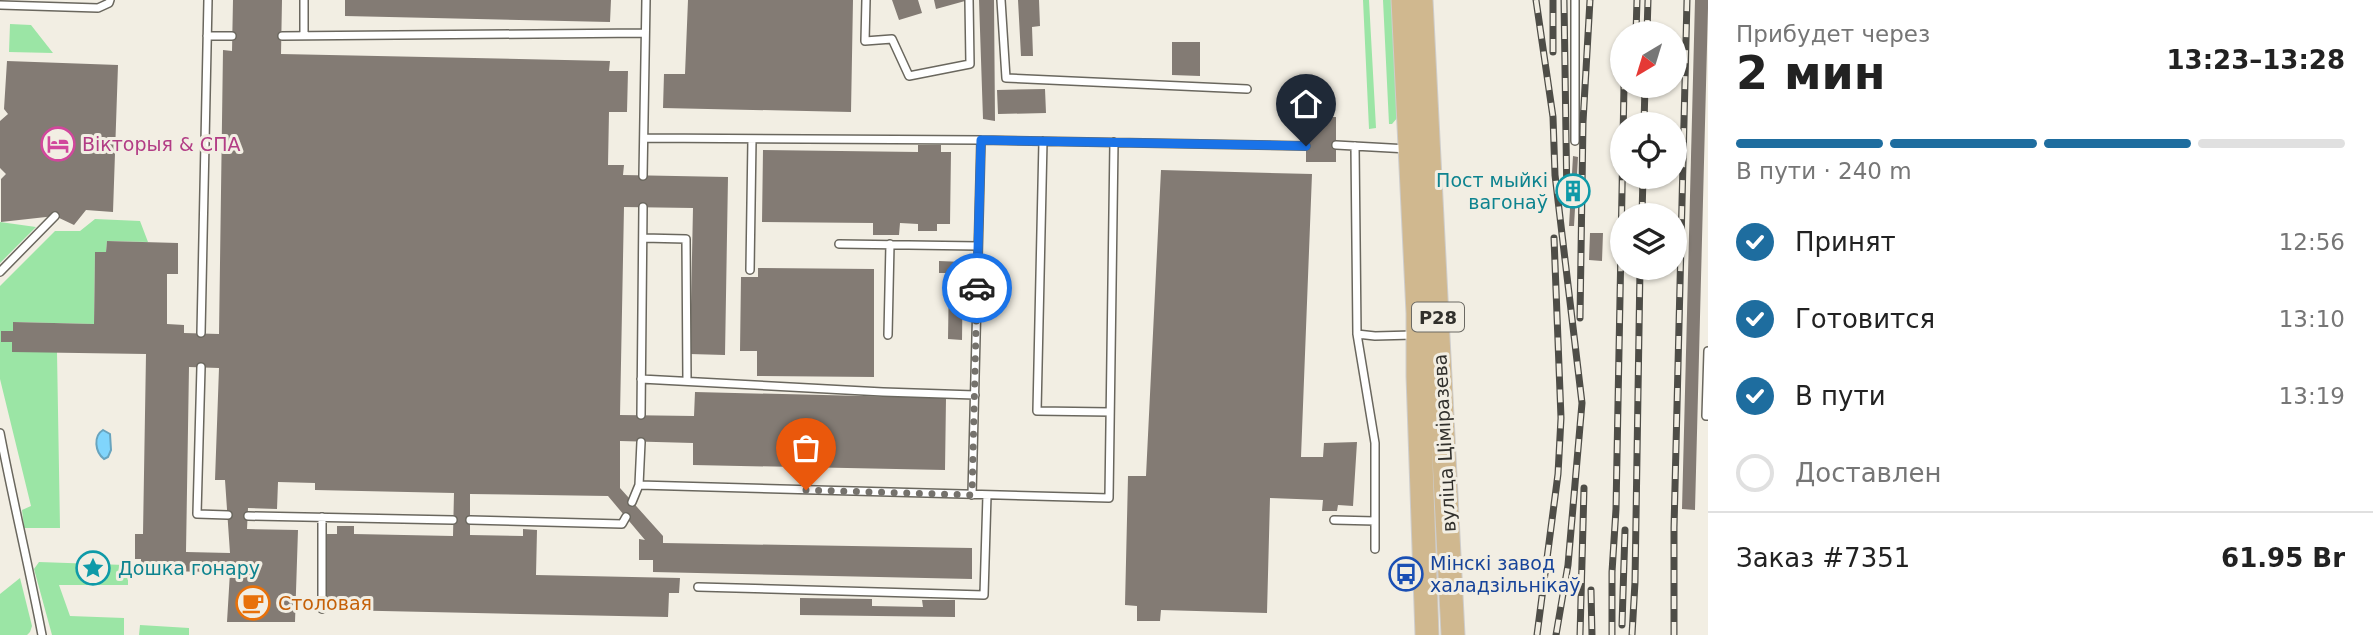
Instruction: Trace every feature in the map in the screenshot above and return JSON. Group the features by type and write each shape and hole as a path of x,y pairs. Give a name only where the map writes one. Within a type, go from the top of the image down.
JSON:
{"main road":[{"name":"вуліца Ціміразева","path":"1403,0 1420,150 1453,635"},
{"name":"вуліца Ціміразева","path":"1421,0 1418,335 1427,635"}],"lane":[{"path":"6,4 88,4 98,8 110,0"},
{"path":"201,333 208,0"},
{"path":"304,0 304,36"},
{"path":"643,176 646,0"},
{"path":"866,0 865,41 892,39 909,76 970,64 969,0"},
{"path":"1001,0 1006,78 1247,89"},
{"path":"1575,141 1576,0"},
{"path":"282,36 645,33"},
{"path":"207,36 232,36"},
{"path":"644,138 1306,146"},
{"path":"750,270 751,139"},
{"path":"972,495 981,140"},
{"path":"1043,141 1037,411 1110,412"},
{"path":"639,485 1108,498 1114,142"},
{"path":"1336,145 1420,150"},
{"path":"1355,146 1357,334 1375,443 1375,549"},
{"path":"641,415 643,207"},
{"path":"0,272 55,216"},
{"path":"643,238 686,239 687,381"},
{"path":"838,244 978,246"},
{"path":"888,335 890,244"},
{"path":"1357,334 1418,335"},
{"path":"1708,351 1708,416"},
{"path":"201,367 197,514 228,515"},
{"path":"641,379 975,395"},
{"path":"0,433 42,635"},
{"path":"632,502 639,485 641,442"},
{"path":"698,587 984,596 987,495"},
{"path":"248,516 453,520"},
{"path":"322,517 322,609"},
{"path":"470,520 622,524 626,517"},
{"path":"1334,520 1375,521"}],"green space":[{"path":"1363,0 1369,0 1376,128 1369,129"},
{"path":"1383,0 1393,0 1398,117 1392,124 1389,124"},
{"path":"10,24 31,25 53,53 9,52"},
{"path":"95,219 140,221 148,242 107,241 106,252 95,252 94,324 13,322 13,331 1,331 1,341 12,342 12,352 57,352 60,528 24,528 22,510 31,506 0,379 0,286 55,231 80,231"},
{"path":"0,222 36,227 0,263"},
{"path":"39,562 128,567 128,585 59,585 70,616 124,618 124,635 52,635 34,569"},
{"path":"20,578 32,626 30,632 27,635 0,635 0,594"},
{"path":"140,625 189,628 189,635 139,635"}],"water":[{"path":"103,430 110,434 111,450 104,459 96,444"}],"building":[{"path":"233,0 282,0 281,54 610,61 609,71 628,71 627,112 609,112 608,165 624,165 623,175 728,177 725,355 690,354 693,208 624,207 620,415 694,416 695,392 946,398 945,470 693,465 693,443 620,441 620,488 663,536 663,543 972,548 972,579 653,572 653,560 639,560 639,539 645,540 608,496 470,494 470,535 523,536 523,529 537,530 536,575 680,578 679,593 669,593 668,617 336,610 336,604 326,604 327,534 337,534 337,526 354,526 354,534 453,536 454,493 315,490 315,483 278,482 277,509 248,508 247,529 298,530 295,622 227,622 230,572 141,571 141,559 135,559 135,534 143,534 146,354 12,352 12,342 1,342 1,331 13,331 13,322 94,324 95,252 106,252 107,241 178,243 178,274 167,274 167,324 184,325 184,333 219,334 223,50 232,51","holes":["189,367 219,368 215,480 225,480 230,553 186,552"]},
{"path":"345,0 611,0 610,22 345,16"},
{"path":"688,0 853,0 851,112 663,108 664,74 685,74"},
{"path":"892,0 918,0 922,13 899,20"},
{"path":"934,0 965,0 965,1 936,9"},
{"path":"979,0 994,0 995,121 983,119"},
{"path":"1018,0 1039,0 1040,26 1032,27 1033,56 1021,56"},
{"path":"1695,0 1708,0 1695,510 1682,509"},
{"path":"1172,42 1200,42 1200,76 1172,75"},
{"name":"Вікторыя & СПА","path":"7,61 118,65 113,212 86,210 74,225 55,216 1,222 1,179 6,174 0,168 0,121 8,114 4,109"},
{"path":"1045,89 1046,113 998,114 997,90"},
{"path":"1300,117 1336,117 1336,162 1306,162 1306,142 1300,142"},
{"path":"918,145 941,145 941,152 951,152 950,224 937,224 937,231 918,231 918,224 900,223 899,235 873,235 873,223 762,222 763,150 918,152"},
{"name":"Пост мыйкі вагонаў","path":"1573,156 1578,157 1574,226 1569,226"},
{"path":"1161,170 1312,174 1301,457 1323,457 1324,443 1357,442 1353,506 1338,505 1337,511 1322,511 1323,500 1270,498 1267,613 1161,610 1160,621 1137,621 1137,606 1125,605 1128,476 1146,476"},
{"path":"1590,233 1603,233 1602,261 1589,260"},
{"path":"939,261 963,262 962,340 948,339 949,273 939,273"},
{"path":"758,268 874,269 874,377 757,376 757,351 740,351 741,277 758,277"},
{"path":"800,598 872,599 872,606 923,607 922,600 955,600 955,617 800,615"}],"railway":[{"path":"1536,0 1553,117 1555,175 1582,403 1568,565 1556,635"},
{"path":"1553,0 1553,52"},
{"path":"1564,0 1567,204"},
{"path":"1580,318 1583,122 1590,0"},
{"path":"1636,21 1637,0"},
{"path":"1647,21 1648,0"},
{"path":"1674,635 1674,528 1687,0"},
{"path":"1612,635 1624,98"},
{"path":"1644,112 1645,98"},
{"path":"1642,203 1643,189"},
{"path":"1537,635 1558,474 1561,418 1554,238"},
{"path":"1632,635 1640,280"},
{"path":"1580,635 1584,488"},
{"path":"1622,625 1625,530"},
{"path":"1591,590 1592,635"}],"way so far":[{"path":"806,490 972,495 977,288"}],"place":[{"name":"Вікторыя & СПА","path":"58,144"},
{"name":"Пост мыйкі вагонаў","path":"1573,191"},
{"name":"Дошка гонару","path":"93,568"},
{"name":"Мінскі завод халадзільнікаў","path":"1406,574"},
{"name":"Столовая","path":"253,603"}],"route":[{"path":"977,288 981,140 1306,146"}]}
